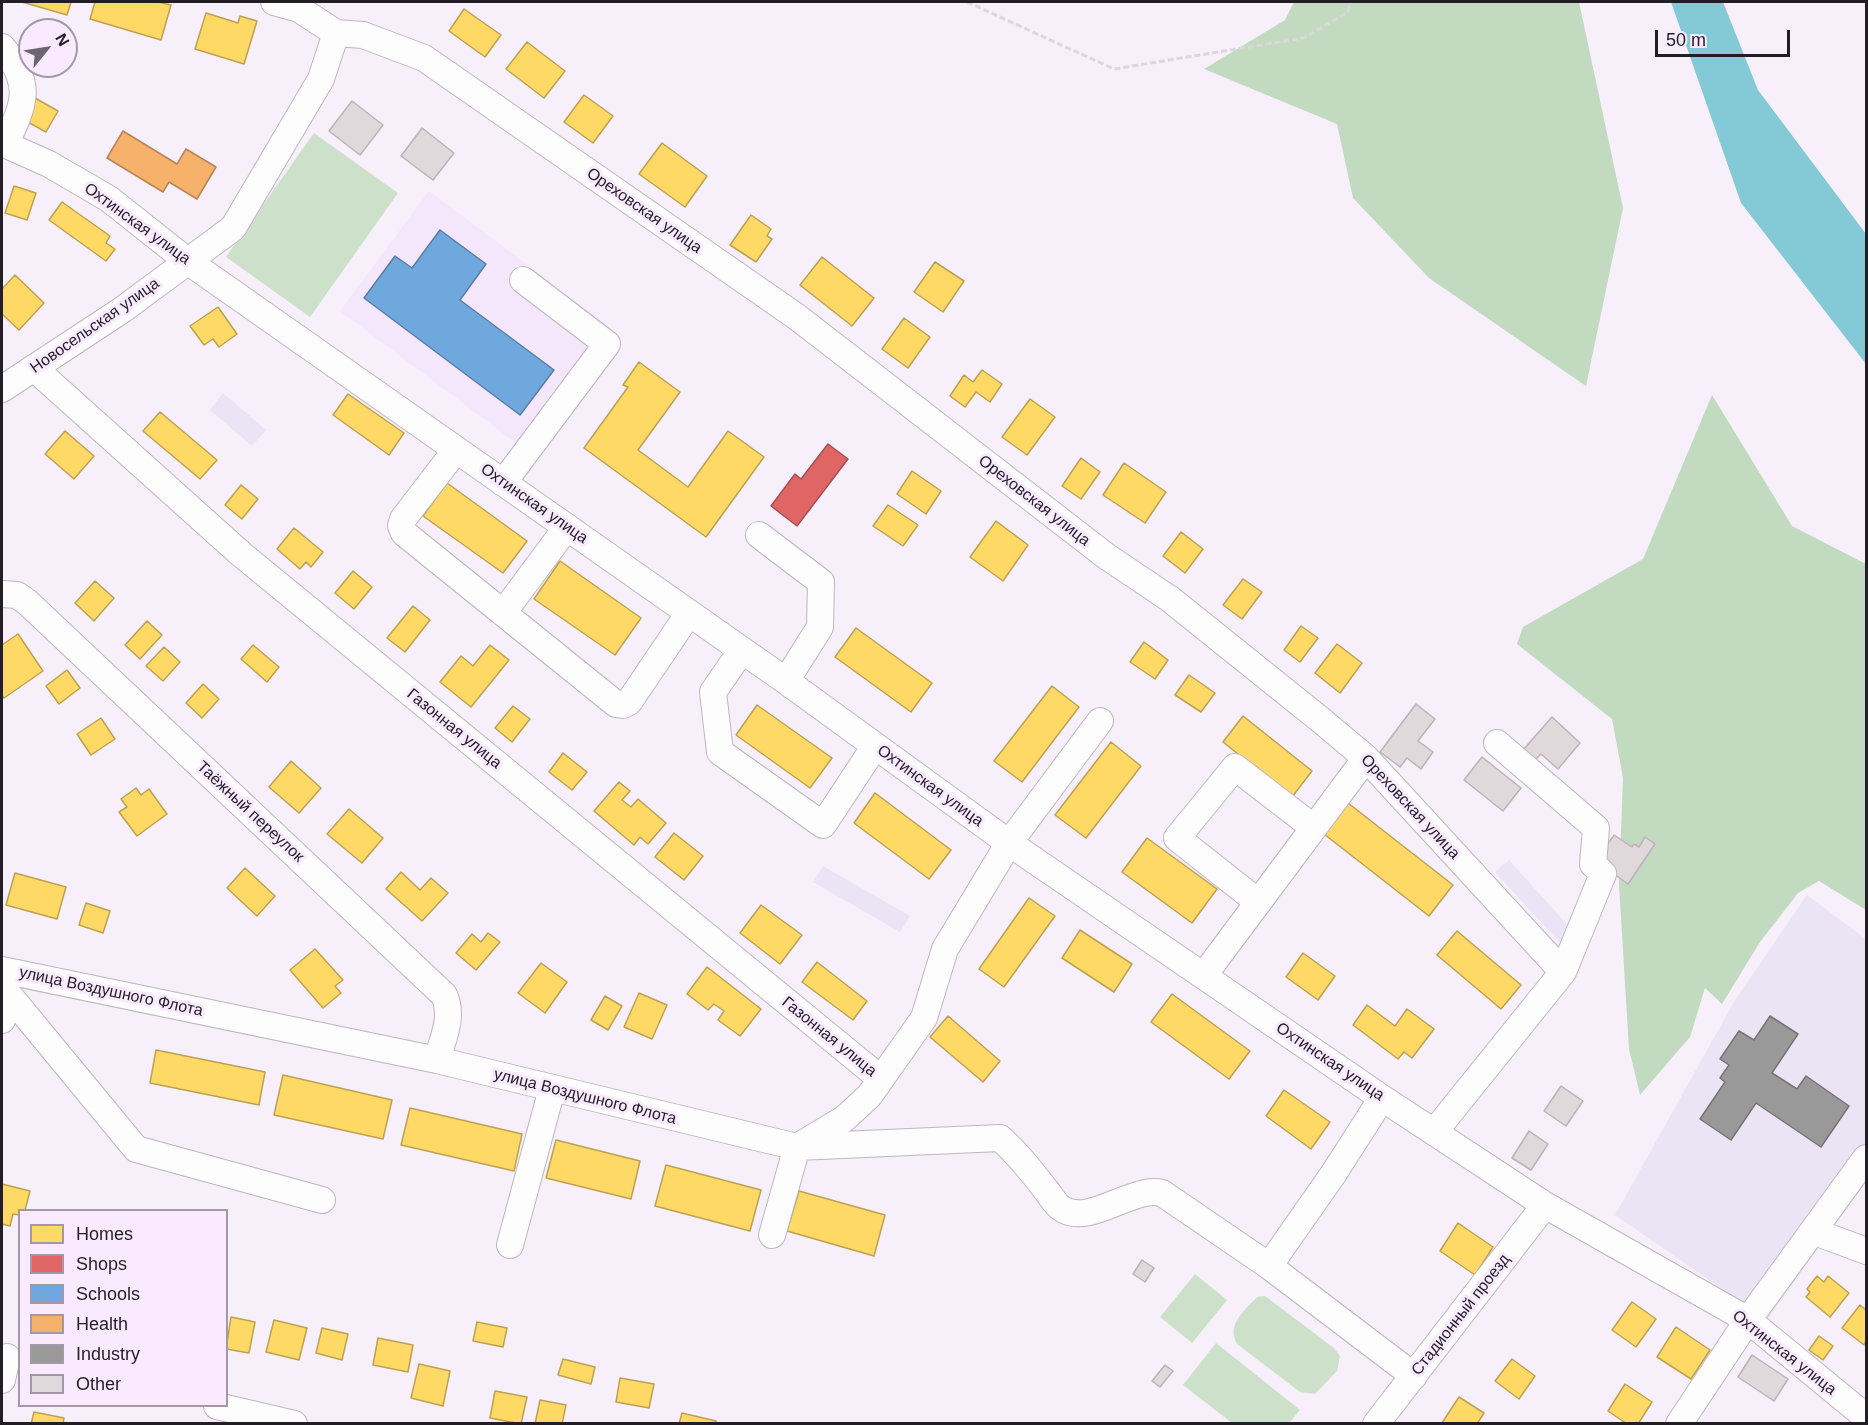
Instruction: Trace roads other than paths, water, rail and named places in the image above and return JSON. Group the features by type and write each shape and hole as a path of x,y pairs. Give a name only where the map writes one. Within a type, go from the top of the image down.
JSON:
{"street":[{"name":"Ореховская улица","path":"274,2 298,9 336,33 363,35 424,58 787,310 1106,556 1170,599 1366,758 1563,972"},
{"name":"Новосельская улица","path":"2,390 122,310 186,260 233,228 321,79 336,33"},
{"path":"2,47 12,59 21,80 24,100 22,110 3,144"},
{"name":"Охтинская улица","path":"3,144 49,164 109,199 186,260 786,681 1009,843 1382,1098 1545,1205 1748,1320 1866,1417"},
{"path":"503,483 607,344 523,280"},
{"name":"Газонная улица","path":"34,369 241,554 881,1079"},
{"path":"456,450 403,519 401,526 404,533 616,704 623,705 630,702 689,613"},
{"path":"503,613 567,527"},
{"path":"759,535 821,582 820,627 786,681"},
{"name":"Таёжный переулок","path":"3,591 27,602 444,995 449,1006 448,1018 436,1060"},
{"path":"742,650 713,692 720,752 823,825 875,746"},
{"path":"772,1234 797,1147 824,1132 863,1103 881,1079 924,1017 945,949 1009,843 1100,721"},
{"path":"1434,1131 1563,972 1603,874 1593,864 1596,828 1497,743"},
{"path":"1204,975 1366,758"},
{"path":"1258,902 1177,838 1235,766 1314,828"},
{"path":"2,1020 4,977"},
{"path":"4,977 136,1149 322,1200"},
{"name":"улица Воздушного Флота","path":"4,977 436,1060 797,1147 1000,1138 1013,1149 1061,1209 1076,1213 1096,1210 1152,1190 1162,1193 1269,1266"},
{"path":"510,1245 552,1089"},
{"path":"1382,1098 1334,1173 1269,1266 1414,1376"},
{"path":"1679,1424 1748,1320 1815,1232 1866,1158"},
{"name":"Стадионный проезд","path":"1376,1424 1545,1205"},
{"path":"1815,1232 1866,1251"},
{"path":"221,1407 294,1424"}],"water":[{"path":"1671,2 1723,2 1758,90 1866,234 1866,364 1741,203"}]}
